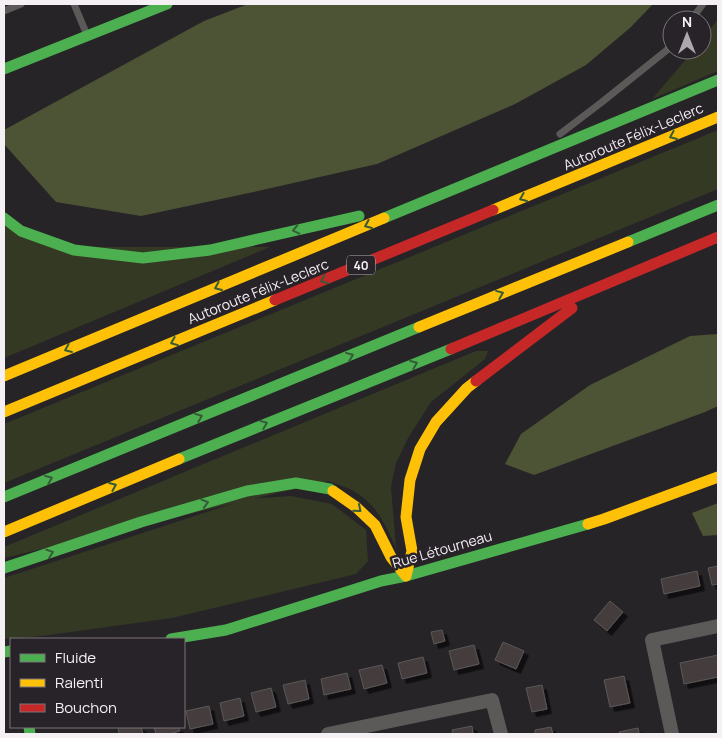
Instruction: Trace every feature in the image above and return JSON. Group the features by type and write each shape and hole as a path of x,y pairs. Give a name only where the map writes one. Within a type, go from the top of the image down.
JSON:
{"main road":[{"path":"4,69 167,4"},
{"path":"4,376 718,80"},
{"name":"Autoroute Félix-Leclerc","path":"4,412 718,117"},
{"path":"4,218 21,231 74,250 143,258 210,250 429,200"},
{"path":"4,497 718,205"},
{"path":"4,532 200,450 444,352 718,237"},
{"path":"406,576 412,551 406,517 410,480 420,449 436,422 467,388 537,334 611,281"},
{"name":"Rue Létourneau","path":"177,638 226,630 381,581 406,576 604,519 718,477"},
{"path":"4,568 141,522 247,491 296,483 330,489 356,507 374,525 391,557 406,576"}],"street":[{"path":"672,734 652,640 718,626"},
{"path":"328,734 492,700 501,734"}],"lane":[{"path":"4,11 21,4"},
{"path":"74,4 87,36"},
{"path":"556,137 662,54"},
{"path":"525,160 548,143"}],"green space":[{"path":"248,4 653,4 631,27 586,65 515,104 377,164 258,191 141,216 56,202 4,144 4,130 204,21"},
{"path":"718,19 718,71 652,99 685,60 712,60 712,26"},
{"path":"718,130 718,189 4,483 4,424"},
{"path":"4,223 51,247 270,247 4,358"},
{"path":"718,334 718,406 534,475 505,464 521,434 590,385 690,336"},
{"path":"476,351 488,351 485,359 431,402 408,438 396,463 391,487 396,548 379,514 367,501 350,489 328,481 4,558 4,547"},
{"path":"291,496 332,504 366,530 368,561 356,574 172,618 42,636 4,639 4,578 247,499"},
{"path":"718,503 718,535 703,536 692,513"}],"building":[{"path":"718,566 718,584 712,585 708,568"},
{"path":"697,571 700,586 664,594 661,579"},
{"path":"610,601 623,612 607,631 594,620"},
{"path":"442,630 445,641 434,644 431,632"},
{"path":"503,642 524,651 516,669 495,660"},
{"path":"474,645 479,664 454,670 449,651"},
{"path":"718,655 718,677 684,684 680,663"},
{"path":"423,657 427,673 402,679 398,663"},
{"path":"382,665 387,683 364,689 359,670"},
{"path":"347,673 351,689 324,695 321,679"},
{"path":"624,676 630,703 610,707 604,680"},
{"path":"305,680 309,699 288,704 283,685"},
{"path":"542,685 547,709 532,712 526,688"},
{"path":"271,688 276,707 256,712 251,693"},
{"path":"240,698 244,716 224,721 220,703"},
{"path":"209,706 213,724 190,729 186,711"},
{"path":"472,726 473,734 453,734 452,730"},
{"path":"551,727 553,734 535,734 535,730"},
{"path":"118,728 141,728 143,734 119,734"},
{"path":"154,728 178,728 180,731 169,734 156,734"},
{"path":"638,728 639,734 620,734 619,732"}],"traffic: fast":[{"path":"4,69 167,4"},
{"path":"384,218 718,80"},
{"path":"628,242 718,205"},
{"path":"4,218 21,231 74,250 143,258 210,250 359,216"},
{"path":"4,497 419,327"},
{"path":"179,459 451,349"},
{"path":"4,568 141,522 247,491 296,483 333,491"},
{"path":"177,638 226,630 381,581 406,576 588,524"},
{"path":"4,652 10,651"},
{"path":"29,728 30,734"}],"traffic: slow":[{"path":"493,210 718,117"},
{"path":"4,376 384,218"},
{"path":"419,327 628,242"},
{"path":"4,412 275,300"},
{"path":"406,576 412,551 406,517 410,480 420,449 436,422 467,388 476,381"},
{"path":"4,532 179,459"},
{"path":"588,524 718,477"},
{"path":"333,491 356,507 375,525 391,557 406,576"}],"traffic: jam":[{"path":"275,300 493,210"},
{"path":"451,349 718,237"},
{"path":"476,381 572,308"}]}
